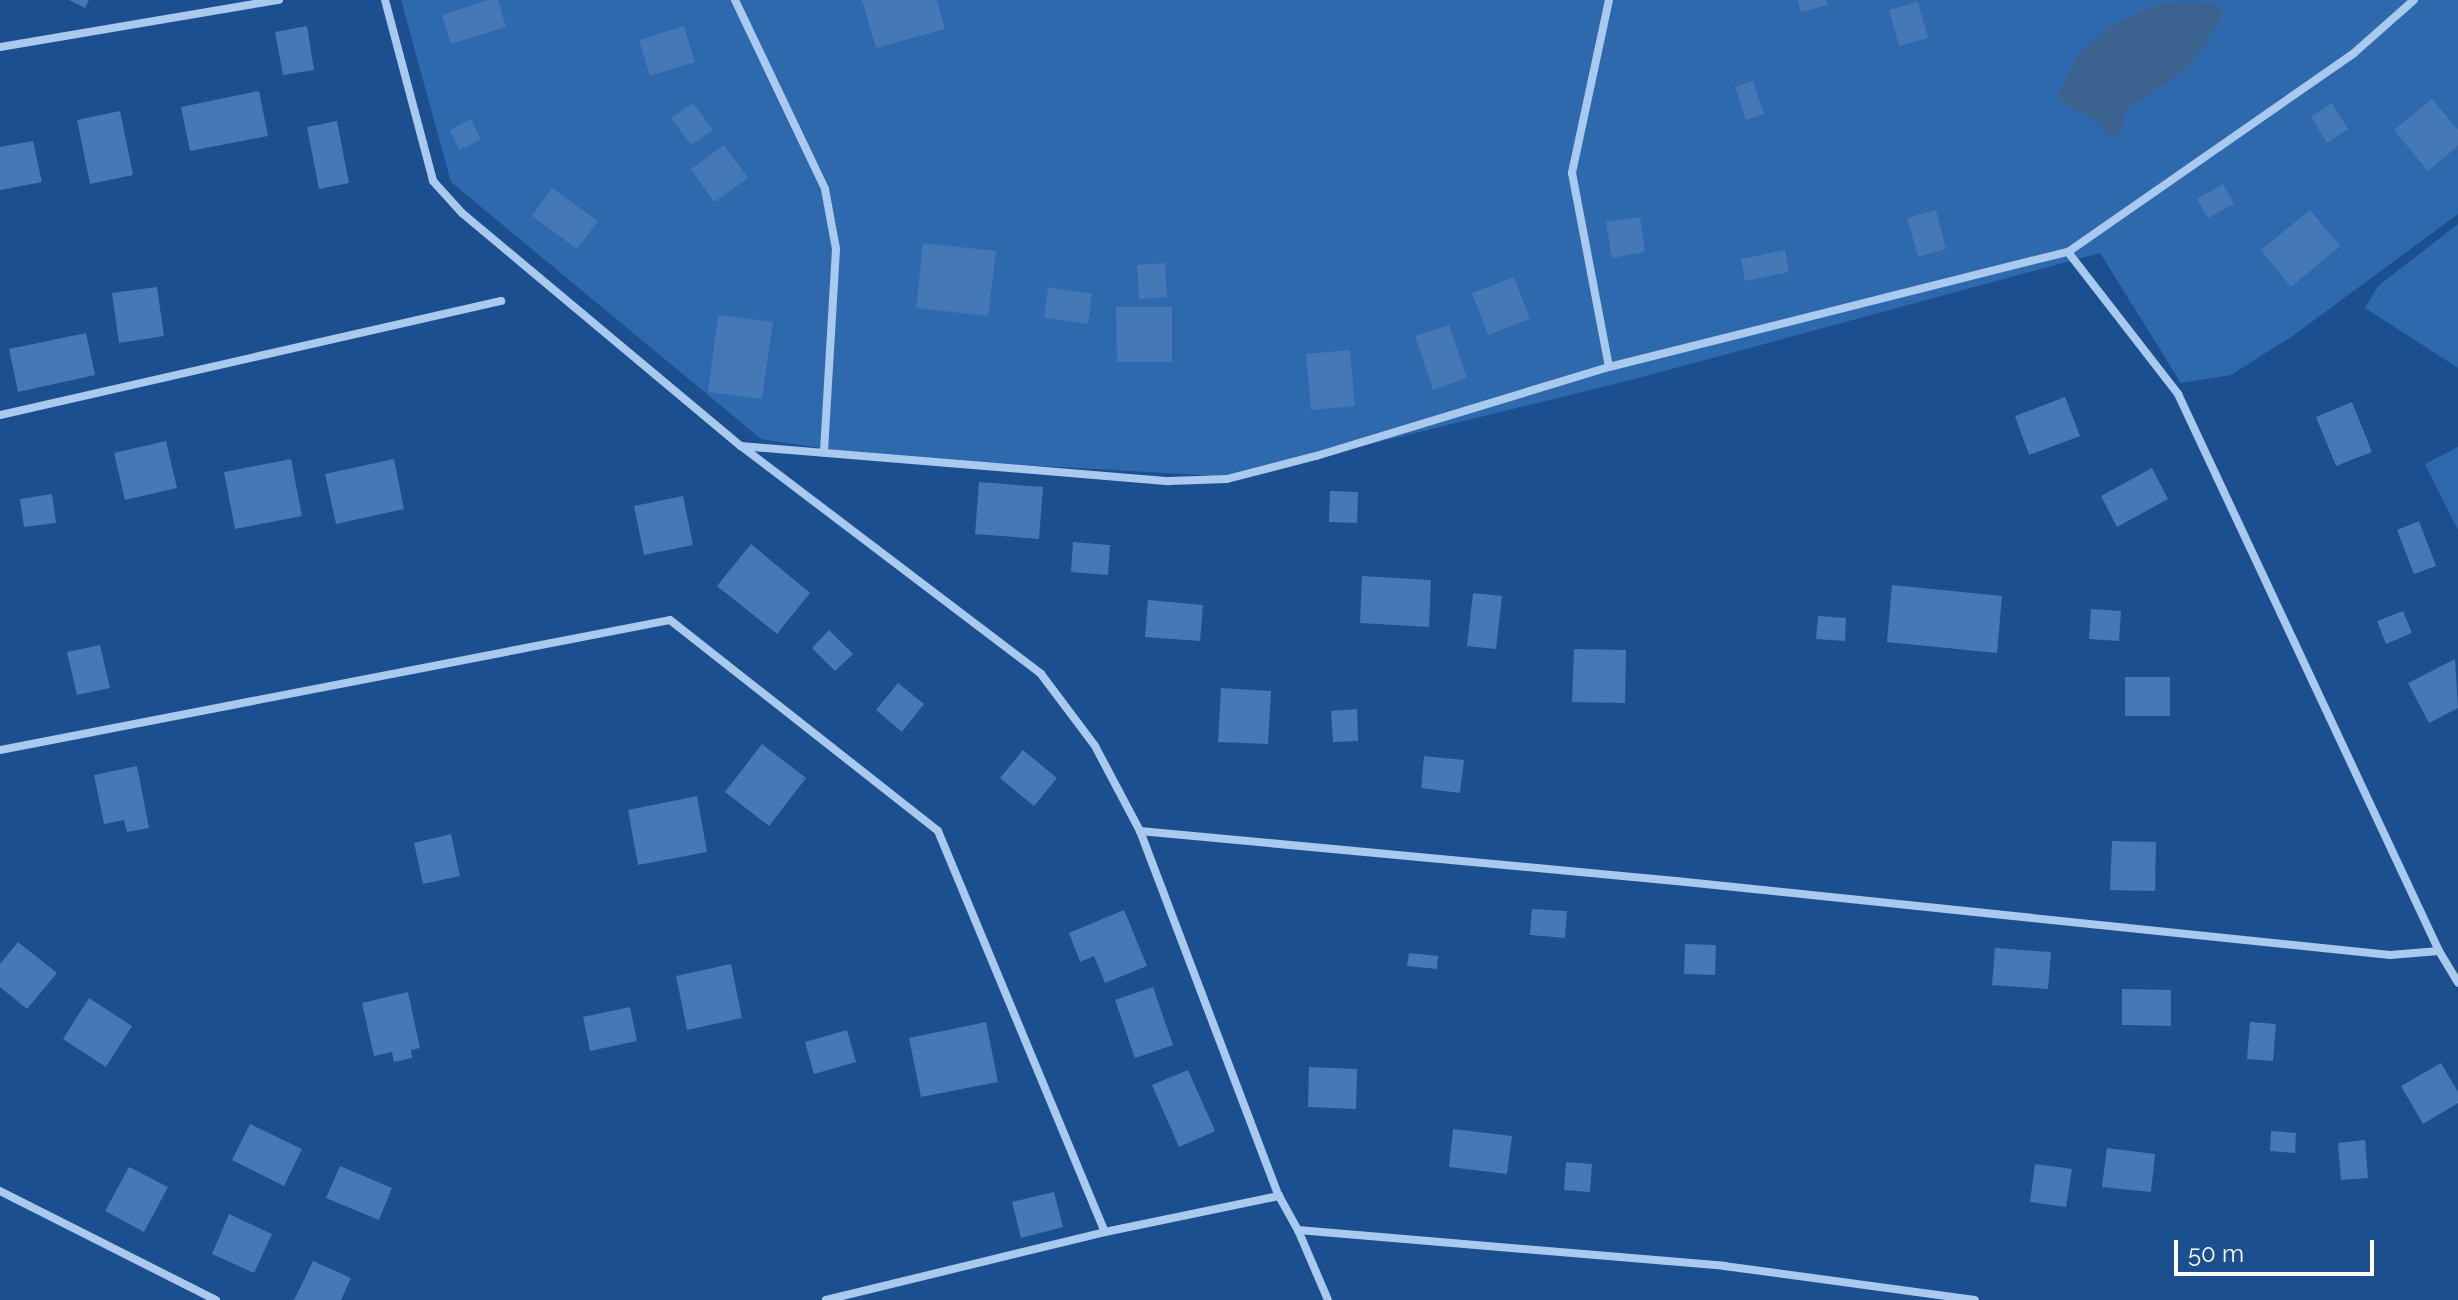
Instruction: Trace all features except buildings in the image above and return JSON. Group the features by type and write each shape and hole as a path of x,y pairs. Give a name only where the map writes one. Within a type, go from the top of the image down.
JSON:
{"street":[{"path":"0,47 279,0"},
{"path":"385,0 433,181 462,213 741,446 1041,674 1095,746 1140,831 1279,1196 1298,1230 1328,1300"},
{"path":"735,0 825,189 836,249 824,453"},
{"path":"1609,0 1572,173 1609,367"},
{"path":"741,446 1108,478 1227,479 1609,367 2068,252 2354,53 2414,0"},
{"path":"2068,252 2178,394 2439,951 2458,983"},
{"path":"0,415 501,301"},
{"path":"0,750 670,620 938,831 1105,1232"},
{"path":"1140,831 1676,881 2390,955 2439,951"},
{"path":"0,1191 216,1300"},
{"path":"826,1300 1105,1232 1279,1196"},
{"path":"1298,1230 1724,1266 1975,1300"}],"shaded area":[{"path":"401,0 2458,0 2458,214 2294,335 2231,375 2181,383 2100,253 1631,380 1236,477 884,457 761,439 451,182"},
{"path":"2163,3 2214,4 2223,12 2204,47 2185,70 2126,109 2119,136 2109,135 2094,119 2066,105 2057,96 2078,54 2116,23"},
{"path":"2458,224 2458,368 2365,308 2378,286"},
{"path":"2458,447 2458,530 2425,464"}]}
